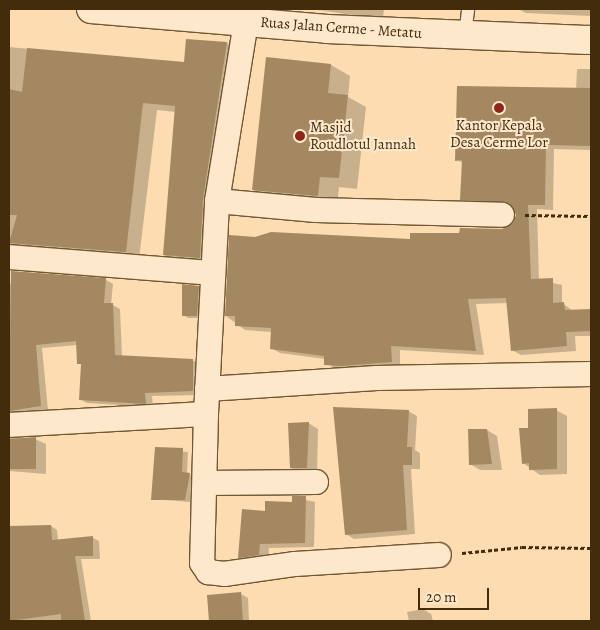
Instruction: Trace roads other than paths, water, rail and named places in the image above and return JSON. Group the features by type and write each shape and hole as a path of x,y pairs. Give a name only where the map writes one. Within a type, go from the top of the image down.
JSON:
{"main road":[{"name":"Ruas Jalan Cerme - Metatu","path":"91,9 246,22 285,17 466,22 591,40"}],"street":[{"path":"246,22 217,201 211,273 202,563 208,572 224,574 295,564 439,555"},
{"path":"217,201 316,210 502,215"},
{"path":"9,258 211,273"},
{"path":"207,389 377,378 591,374"},
{"path":"9,425 206,414"},
{"path":"205,483 316,482"}],"place":[{"name":"Kantor Kepala Desa Cerme Lor","path":"499,108"},
{"name":"Masjid Roudlotul Jannah","path":"300,136"}]}
